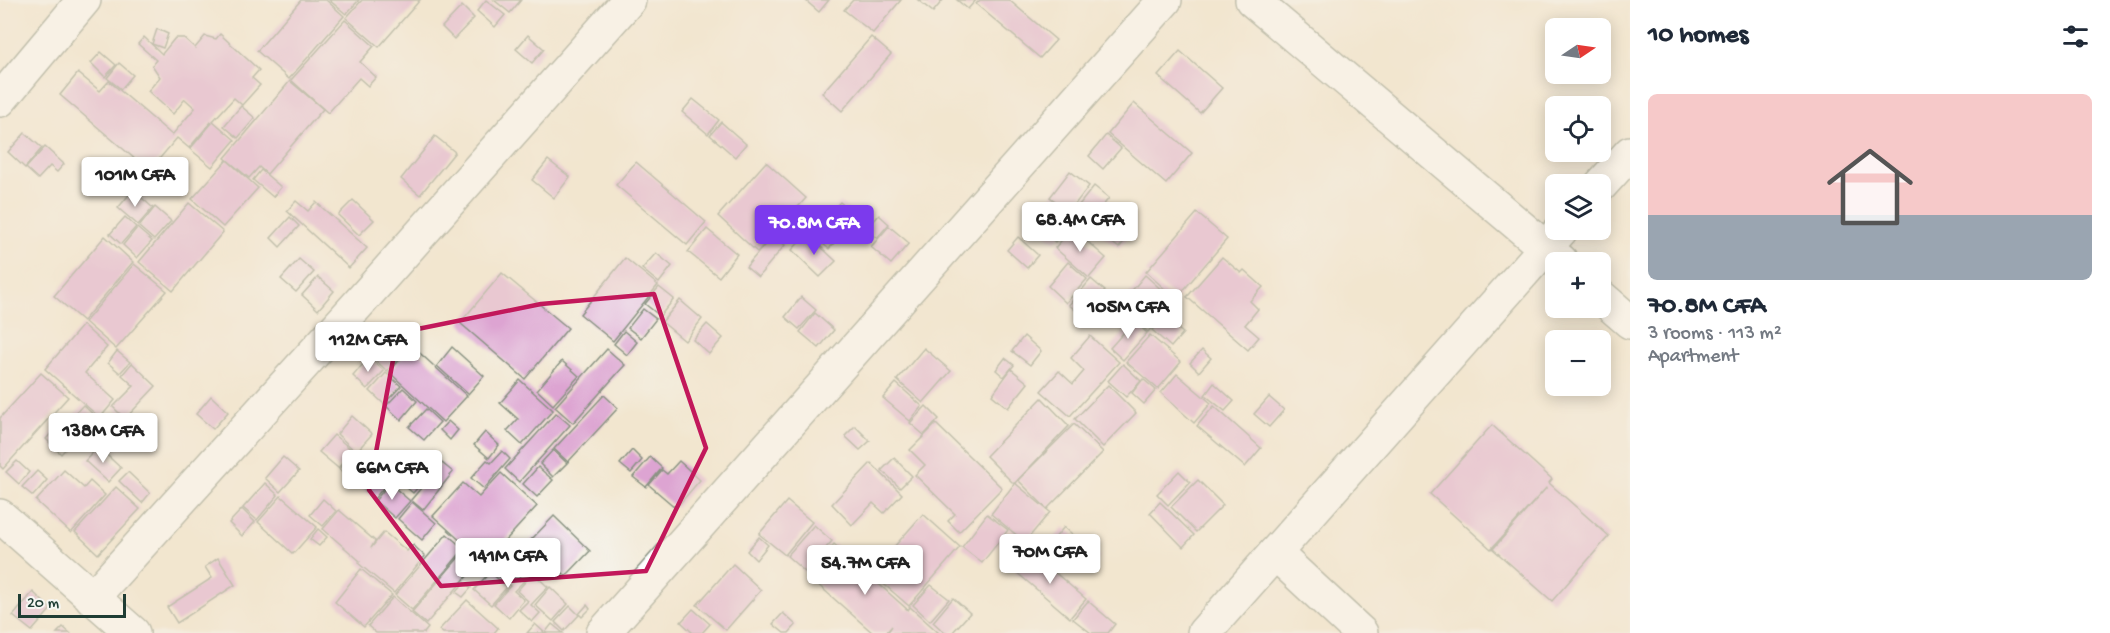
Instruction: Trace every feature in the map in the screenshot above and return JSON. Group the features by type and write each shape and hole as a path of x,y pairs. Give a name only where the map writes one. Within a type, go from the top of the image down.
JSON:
{"street":[{"path":"0,100 84,0"},
{"path":"92,598 629,0"},
{"path":"603,633 1165,0"},
{"path":"1204,633 1556,246 1252,0"},
{"path":"1611,174 1630,153"},
{"path":"1611,306 1630,322"},
{"path":"0,516 133,633"},
{"path":"1275,553 1361,633"}],"highlighted area":[{"path":"654,294 706,448 646,571 441,586 369,490 398,333 541,304"}],"building":[{"path":"301,0 326,0 344,16 289,79 257,51"},
{"path":"329,0 359,0 346,14"},
{"path":"362,0 420,0 379,47 346,18"},
{"path":"486,0 505,15 495,27 477,11"},
{"path":"494,0 521,0 510,13"},
{"path":"805,0 829,0 819,12"},
{"path":"853,0 901,0 873,33 844,10"},
{"path":"918,0 943,0 933,12"},
{"path":"957,0 976,0 968,9"},
{"path":"980,0 1009,0 1056,40 1040,58 976,4"},
{"path":"462,6 474,18 454,39 442,27"},
{"path":"345,20 374,46 360,62 376,77 368,86 359,78 328,113 291,80"},
{"path":"157,29 168,34 163,48 152,44"},
{"path":"220,34 259,70 252,78 260,85 242,105 234,98 213,121 235,140 212,167 190,149 211,122 189,148 177,138 149,171 60,95 78,73 100,91 109,81 172,135 195,108 185,99 173,114 148,91 160,77 152,65 156,60 138,44 144,37 162,54 175,38 184,38 195,48 205,36 216,39"},
{"path":"528,35 544,49 532,63 516,49"},
{"path":"871,37 891,54 842,111 822,93"},
{"path":"1180,51 1222,88 1200,113 1158,76"},
{"path":"101,52 116,65 105,77 91,63"},
{"path":"119,63 133,75 121,89 107,78"},
{"path":"290,81 323,109 267,174 259,167 249,178 225,158"},
{"path":"693,99 719,120 708,134 682,112"},
{"path":"1134,103 1192,153 1166,184 1108,134"},
{"path":"241,106 255,118 238,138 224,126"},
{"path":"721,122 746,144 735,157 710,135"},
{"path":"25,133 42,148 25,168 8,152"},
{"path":"1106,135 1121,148 1103,169 1089,156"},
{"path":"435,136 455,152 420,195 401,179"},
{"path":"45,147 64,164 57,172 50,166 38,179 26,168"},
{"path":"227,160 258,188 223,227 192,199"},
{"path":"548,160 570,177 554,198 532,180"},
{"path":"636,162 706,222 687,245 616,185"},
{"path":"766,162 806,198 773,235 785,245 758,277 746,267 768,241 757,252 718,216"},
{"path":"261,170 281,187 273,197 253,180"},
{"path":"1070,171 1089,186 1069,212 1050,197"},
{"path":"1094,186 1109,198 1090,222 1075,210"},
{"path":"133,190 153,208 138,225 118,208"},
{"path":"353,200 374,220 359,235 338,215"},
{"path":"296,201 308,211 316,202 367,248 349,268 287,211"},
{"path":"840,202 860,219 851,229 831,212"},
{"path":"189,203 223,232 173,291 139,262"},
{"path":"155,207 171,221 154,240 139,227"},
{"path":"1050,212 1069,227 1055,242 1038,227"},
{"path":"1112,213 1133,230 1119,248 1097,231"},
{"path":"1197,213 1227,239 1176,299 1146,272"},
{"path":"824,215 843,232 829,249 809,232"},
{"path":"879,215 889,224 877,238 867,229"},
{"path":"125,217 136,227 121,244 110,234"},
{"path":"290,217 299,226 280,247 271,238"},
{"path":"889,226 909,243 891,264 871,247"},
{"path":"137,228 152,241 137,258 123,245"},
{"path":"1072,228 1106,258 1089,278 1055,248"},
{"path":"707,229 737,254 719,277 688,252"},
{"path":"807,234 836,261 820,277 792,250"},
{"path":"105,236 133,262 83,321 54,296"},
{"path":"1018,237 1038,255 1027,268 1007,250"},
{"path":"656,253 672,266 659,283 642,269"},
{"path":"1222,257 1241,273 1244,270 1263,287 1250,301 1258,309 1245,325 1259,337 1248,350 1187,297"},
{"path":"625,258 658,285 613,341 580,314"},
{"path":"299,259 314,272 296,292 281,279"},
{"path":"1068,262 1087,279 1066,303 1048,286"},
{"path":"134,264 167,291 116,349 85,322"},
{"path":"502,273 568,328 525,379 460,323"},
{"path":"1145,275 1174,301 1148,332 1119,306"},
{"path":"318,277 334,291 318,310 302,295"},
{"path":"1091,279 1105,291 1083,316 1069,305"},
{"path":"659,287 674,299 660,316 645,304"},
{"path":"801,297 816,310 799,329 785,317"},
{"path":"680,300 702,319 685,341 662,322"},
{"path":"643,309 656,319 641,338 628,328"},
{"path":"815,313 834,330 819,348 800,332"},
{"path":"1163,317 1183,333 1171,347 1152,330"},
{"path":"1134,321 1147,333 1123,360 1110,348"},
{"path":"707,324 723,338 709,354 693,340"},
{"path":"83,325 107,347 85,373 115,400 100,418 45,369"},
{"path":"395,330 411,345 387,371 372,357"},
{"path":"624,331 637,342 627,355 614,344"},
{"path":"1150,335 1181,362 1158,389 1126,362"},
{"path":"1024,336 1041,351 1030,365 1012,351"},
{"path":"1090,336 1119,362 1070,416 1041,391 1059,371 1073,384 1084,371 1071,358"},
{"path":"412,346 467,396 443,422 389,372"},
{"path":"452,347 484,376 468,394 437,366"},
{"path":"924,348 951,371 923,403 897,380"},
{"path":"607,349 625,365 573,423 555,407"},
{"path":"1202,350 1211,358 1199,372 1190,363"},
{"path":"117,351 130,362 120,373 108,363"},
{"path":"369,357 384,371 367,389 353,376"},
{"path":"1005,358 1014,365 1004,377 996,370"},
{"path":"562,361 579,376 553,405 537,390"},
{"path":"132,363 156,386 125,419 113,407 134,386 122,375"},
{"path":"1123,364 1141,381 1126,397 1108,381"},
{"path":"1011,369 1028,383 1008,408 992,395"},
{"path":"41,373 68,397 3,469 0,466 0,418"},
{"path":"386,373 401,386 384,404 370,391"},
{"path":"1177,374 1211,403 1194,423 1161,393"},
{"path":"1143,379 1156,390 1144,404 1132,393"},
{"path":"520,380 553,410 522,445 507,431 518,419 500,403"},
{"path":"896,383 922,406 910,421 883,398"},
{"path":"1214,383 1234,401 1225,411 1205,395"},
{"path":"1108,385 1136,413 1103,447 1075,419"},
{"path":"403,388 417,401 401,420 386,406"},
{"path":"604,395 618,408 568,462 554,449"},
{"path":"211,396 228,412 213,429 196,414"},
{"path":"1269,397 1284,410 1269,427 1254,414"},
{"path":"1042,398 1069,426 1014,484 986,456"},
{"path":"83,405 97,418 85,433 70,419"},
{"path":"926,406 939,419 924,435 910,423"},
{"path":"1214,406 1261,448 1245,467 1197,426"},
{"path":"426,409 440,422 424,440 409,427"},
{"path":"556,413 570,425 519,482 505,469"},
{"path":"352,416 372,434 356,452 337,434"},
{"path":"448,421 458,430 450,440 440,430"},
{"path":"936,424 1002,488 959,532 948,521 955,514 915,475 925,465 910,450"},
{"path":"1074,424 1103,452 1047,509 1018,480"},
{"path":"1492,425 1552,479 1549,483 1609,536 1552,601 1493,549 1547,487 1491,549 1430,494"},
{"path":"855,426 870,441 860,450 845,436"},
{"path":"56,428 72,442 61,454 46,439"},
{"path":"485,432 499,445 489,458 474,445"},
{"path":"334,435 353,451 338,468 319,452"},
{"path":"98,447 121,468 108,482 85,461"},
{"path":"553,450 567,463 553,477 540,464"},
{"path":"632,450 642,460 631,473 620,464"},
{"path":"502,451 510,459 484,489 471,478 487,460 491,463"},
{"path":"353,453 388,482 374,499 339,469"},
{"path":"283,457 299,471 280,492 265,478"},
{"path":"650,457 662,468 646,487 633,477"},
{"path":"894,458 912,476 900,488 882,470"},
{"path":"17,461 29,472 19,484 6,472"},
{"path":"679,461 700,480 676,508 649,485 662,470 667,474"},
{"path":"442,463 453,472 423,510 411,500"},
{"path":"871,463 902,494 884,513 873,503 852,525 832,504"},
{"path":"412,467 425,479 413,493 399,481"},
{"path":"538,467 553,480 537,497 523,484"},
{"path":"64,470 84,488 90,481 105,495 71,533 36,501"},
{"path":"37,471 47,480 33,496 22,487"},
{"path":"1179,471 1190,482 1168,505 1157,494"},
{"path":"128,472 150,493 142,503 119,481"},
{"path":"501,473 537,506 485,563 433,516 463,483 479,497"},
{"path":"1198,480 1223,505 1196,532 1171,507"},
{"path":"265,483 278,495 257,520 243,508"},
{"path":"389,483 410,501 395,518 375,501"},
{"path":"1015,483 1050,512 1025,542 991,514"},
{"path":"116,487 140,509 98,554 75,532"},
{"path":"281,496 317,527 293,554 258,522"},
{"path":"323,499 336,511 323,526 310,515"},
{"path":"787,501 812,522 785,555 759,534"},
{"path":"412,502 436,523 422,540 398,519"},
{"path":"1160,502 1194,535 1183,547 1150,513"},
{"path":"242,509 255,522 242,536 229,523"},
{"path":"339,510 375,541 371,548 384,532 407,551 413,545 425,556 394,593 358,563 360,561 323,529"},
{"path":"923,514 960,547 909,606 871,573"},
{"path":"987,514 1008,530 982,563 962,547"},
{"path":"554,516 590,551 566,576 529,542"},
{"path":"814,525 832,541 805,572 787,556"},
{"path":"1064,527 1078,539 1063,557 1049,545"},
{"path":"318,529 327,537 319,546 310,539"},
{"path":"447,534 464,549 412,610 395,595"},
{"path":"759,537 768,545 756,560 747,551"},
{"path":"1079,541 1099,557 1087,572 1067,557"},
{"path":"834,544 908,610 910,607 939,633 887,633 892,626 886,633 873,633 807,575"},
{"path":"466,549 480,561 426,624 412,612"},
{"path":"1031,552 1086,599 1070,618 1015,571"},
{"path":"218,558 235,585 177,623 167,607 212,578 205,567"},
{"path":"500,559 524,581 514,591 524,600 509,618 494,604 510,586 490,569"},
{"path":"733,564 761,590 726,630 697,605"},
{"path":"361,569 392,595 364,627 335,602"},
{"path":"490,572 507,587 491,605 474,590"},
{"path":"533,573 548,587 531,605 540,613 532,622 519,610 528,601 517,591"},
{"path":"464,583 471,588 463,597 456,592"},
{"path":"931,585 949,599 930,621 913,605"},
{"path":"550,587 568,604 553,621 535,605"},
{"path":"33,592 51,609 32,631 13,616"},
{"path":"393,597 428,628 424,633 376,633 368,626"},
{"path":"953,598 970,613 952,633 945,633 933,622"},
{"path":"467,600 498,628 494,633 443,633 439,630"},
{"path":"1088,601 1115,624 1108,633 1091,633 1073,619"},
{"path":"587,605 590,609 582,617 579,614"},
{"path":"570,606 579,615 564,631 555,622"},
{"path":"693,609 710,624 702,633 693,633 681,622"},
{"path":"783,613 796,625 789,633 784,633 773,624"},
{"path":"535,624 545,633 527,633"},
{"path":"552,624 563,633 545,633"},
{"path":"63,627 70,633 57,633"}]}
